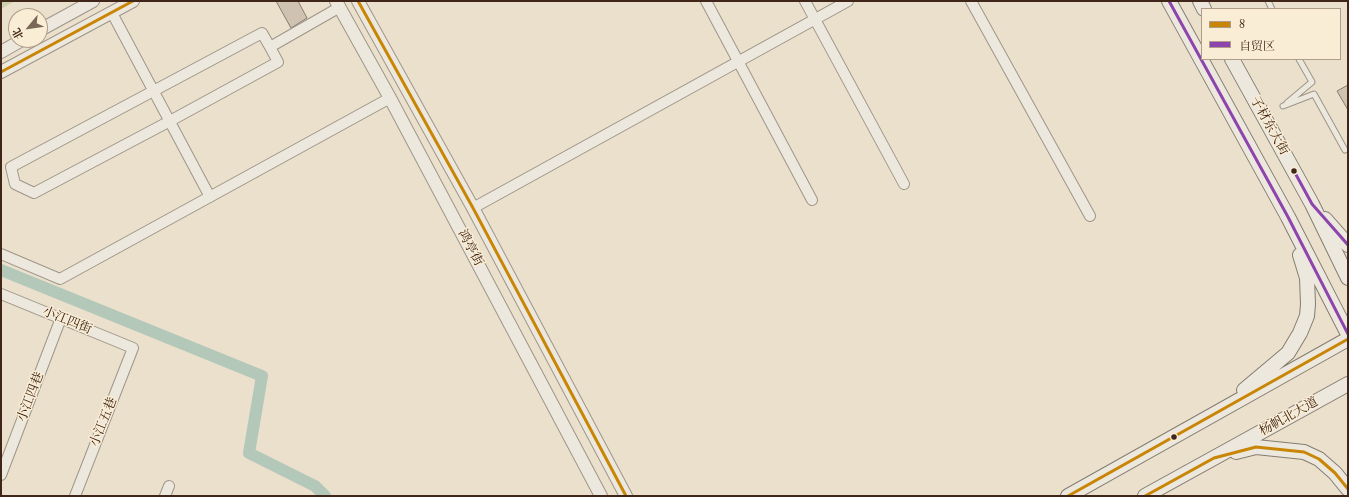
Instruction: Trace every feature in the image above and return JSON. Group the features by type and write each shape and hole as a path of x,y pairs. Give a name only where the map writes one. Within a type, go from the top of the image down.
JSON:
{"main road":[{"name":"子材东大街","path":"1169,1 1201,59"},
{"name":"子材东大街","path":"1202,60 1288,217 1348,334"},
{"name":"子材东大街","path":"1233,60 1312,204 1348,278"},
{"path":"1312,204 1348,246"},
{"path":"1218,412 1288,353 1300,334 1307,316 1307,278 1288,217"},
{"path":"1068,496 1348,339"},
{"name":"杨帆北大道","path":"1145,496 1348,384"},
{"path":"1214,458 1256,447 1304,452 1319,459 1335,473 1348,489"}],"street":[{"path":"48,26 93,1"},
{"path":"1,72 133,1"},
{"name":"鸿亭街","path":"358,1 473,208 626,496"},
{"path":"706,1 812,200"},
{"path":"805,1 904,184"},
{"path":"473,208 848,1"},
{"path":"972,1 1090,216"},
{"path":"270,47 338,4"},
{"name":"鸿亭街","path":"338,4 390,98 602,496"},
{"path":"112,12 210,197"},
{"path":"262,32 278,62 34,193 15,184 11,168 154,91 262,32"},
{"path":"1,254 60,279 390,98"},
{"name":"小江四街","path":"1,294 133,348"},
{"name":"小江四巷","path":"1,475 61,318"},
{"name":"小江五巷","path":"75,496 133,348"},
{"path":"165,496 169,486"}],"lane":[{"path":"1300,60 1312,82 1283,106 1314,94 1345,150"}],"green space":[{"path":"1,1 15,1 1,9"}],"building":[{"path":"276,1 298,1 307,18 291,28"},
{"path":"1348,85 1348,110 1337,91"}],"waterway":[{"path":"1,270 262,376 249,453 315,486 325,496"}],"transit line":[{"name":"8","path":"1,72 133,1"},
{"name":"8","path":"358,1 473,208 626,496"},
{"name":"自贸区","path":"1169,1 1201,59"},
{"name":"自贸区","path":"1202,60 1288,217 1348,334"},
{"name":"自贸区","path":"1294,171 1312,204 1348,245"},
{"name":"8","path":"1068,496 1348,339"},
{"name":"8","path":"1145,496 1214,458 1256,447 1304,452 1319,459 1335,473 1348,489"}]}
